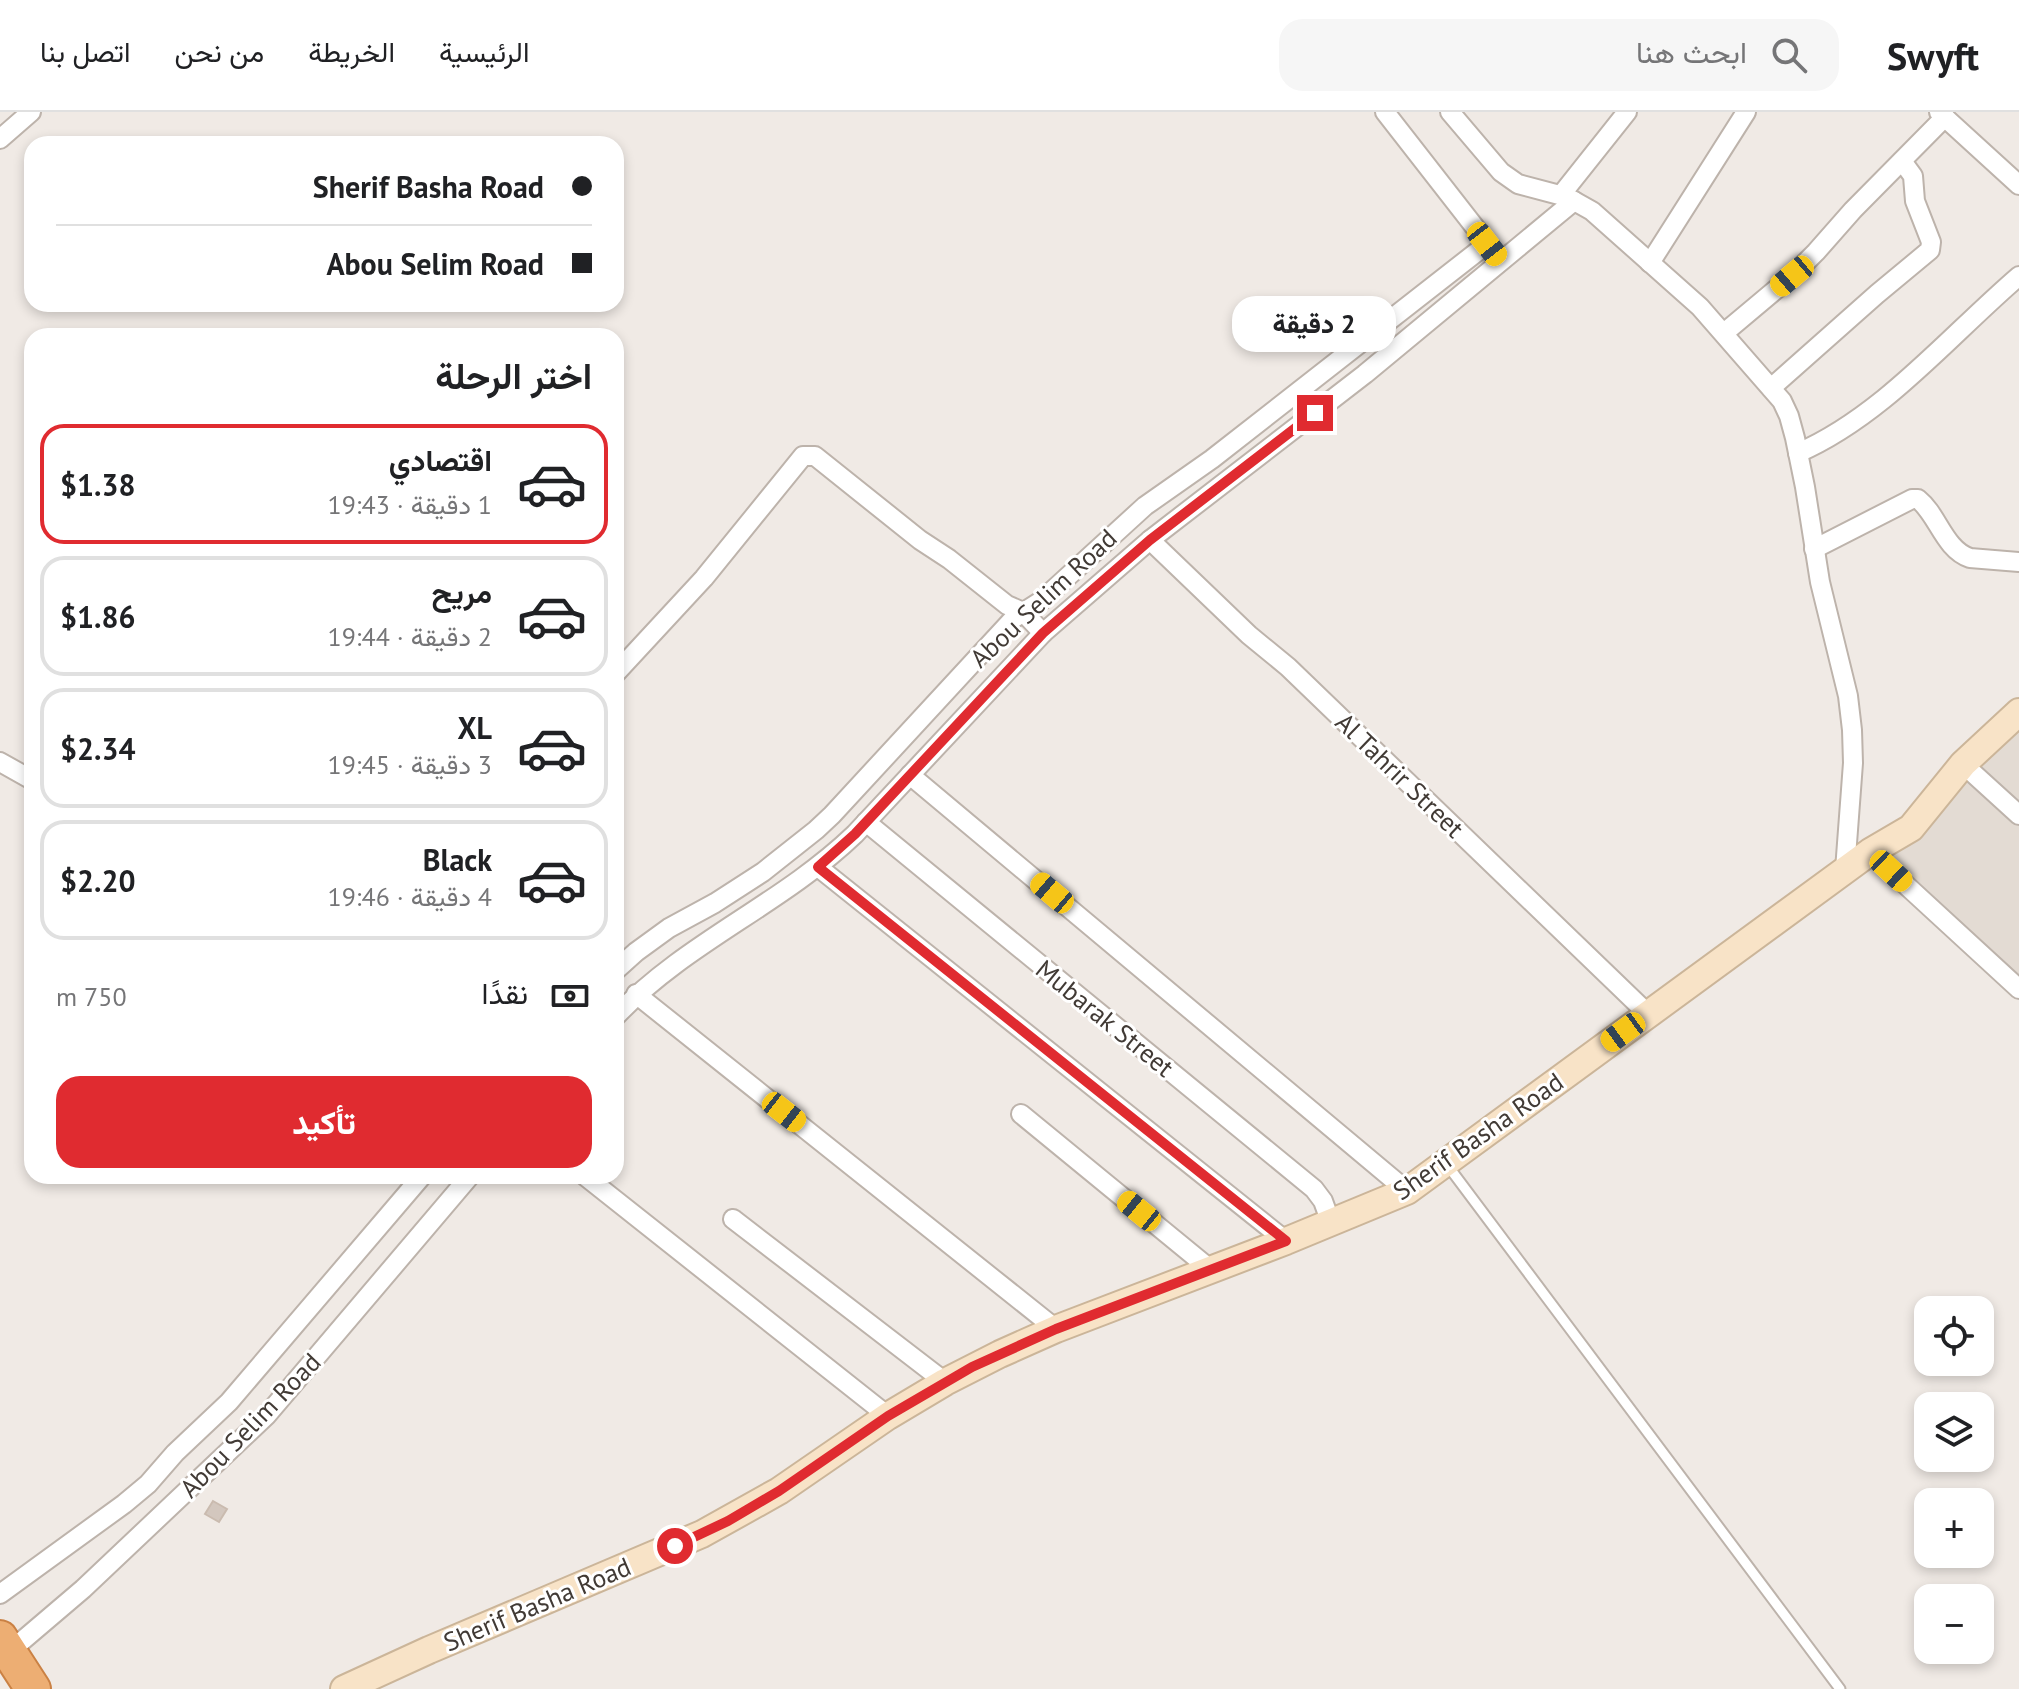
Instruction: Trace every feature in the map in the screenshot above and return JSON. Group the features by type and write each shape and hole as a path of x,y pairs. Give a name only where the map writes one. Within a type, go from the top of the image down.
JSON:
{"highway":[{"path":"2,1666 6,1689"},
{"path":"2,1666 33,1689"}],"street":[{"path":"0,139 31,112"},
{"path":"1385,112 1501,262"},
{"path":"1450,112 1510,180 1568,198 1592,211 1681,289 1724,333 1782,401 1798,453 1820,582 1848,696 1853,763 1845,870"},
{"name":"Abou Selim Road","path":"624,1007 667,969 818,867 866,822 1043,633 1150,540 1365,374 1501,262 1568,198 1627,112"},
{"path":"1650,263 1746,112"},
{"path":"1724,333 1792,276 1942,115 2019,185"},
{"path":"1771,388 1930,250 1931,242 1915,201 1913,176 1902,161"},
{"name":"Abou Selim Road","path":"624,963 652,939 740,888 807,837 832,815 1009,623 1041,601 1145,506 1212,459 1487,244"},
{"path":"1798,453 1835,434 1890,393 2019,276"},
{"path":"624,664 704,578 806,455 815,456 920,540 1007,605 1023,612 1043,633"},
{"path":"1814,549 1912,499 1918,499 1955,549 1963,555 2019,562"},
{"name":"Al Tahrir Street","path":"1150,540 1249,635 1288,667 1648,1014"},
{"name":"Sherif Basha Road","path":"344,1689 702,1534 779,1491 888,1416 1000,1354 1407,1191 1845,870 1911,828 1963,764 2019,712"},
{"path":"0,762 24,776"},
{"path":"1963,764 2019,815"},
{"path":"910,775 1407,1191"},
{"name":"Mubarak Street","path":"866,822 1314,1189 1323,1201 1331,1223"},
{"path":"1870,852 2018,987"},
{"path":"818,867 1286,1241"},
{"path":"636,994 1056,1329"},
{"path":"1021,1114 1210,1269"},
{"name":"Abou Selim Road","path":"0,1594 148,1484 175,1453 229,1402 415,1184"},
{"name":"Abou Selim Road","path":"2,1666 257,1425 463,1184"},
{"path":"595,1184 888,1416"},
{"path":"733,1219 945,1382"}],"lane":[{"path":"1446,1163 1840,1689"}],"shaded area":[{"path":"2019,714 2019,982 1872,852"}],"building":[{"path":"213,1501 227,1509 219,1522 205,1514"}],"route":[{"path":"675,1546 728,1521 779,1491 888,1416 972,1367 1056,1329 1286,1241 818,867 855,834 1043,633 1188,509 1315,413"}]}
